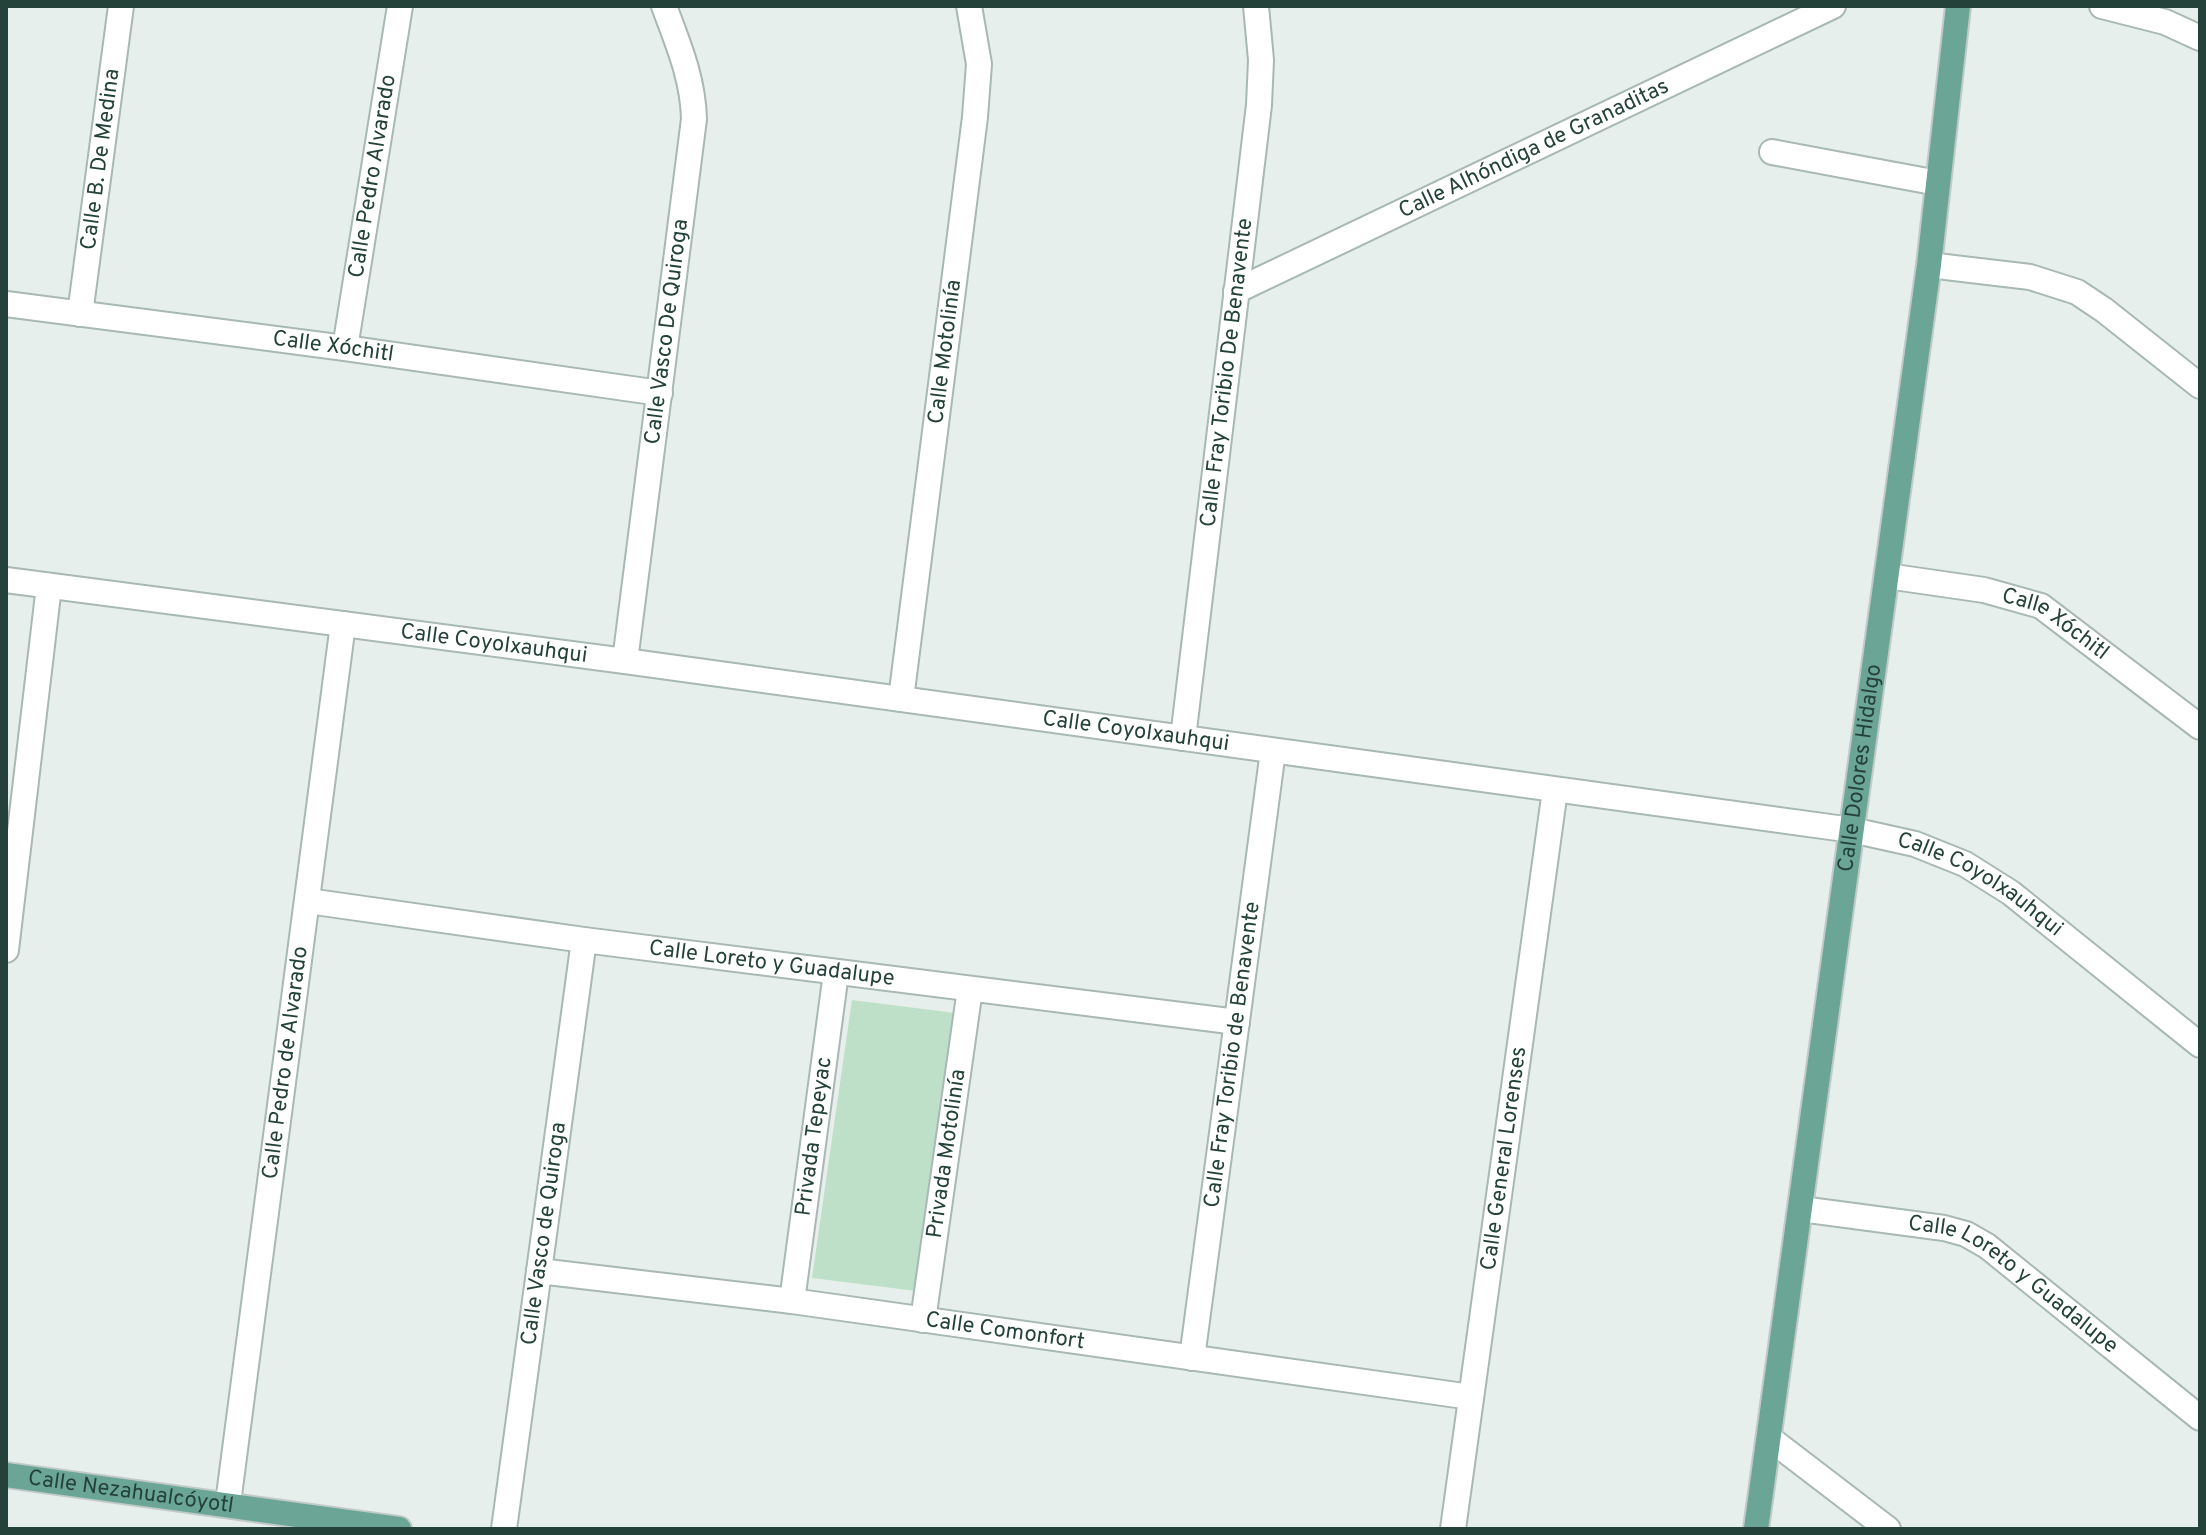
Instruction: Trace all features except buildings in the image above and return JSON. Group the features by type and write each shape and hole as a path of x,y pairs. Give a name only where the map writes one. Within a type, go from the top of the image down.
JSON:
{"main road":[{"name":"Calle Dolores Hidalgo","path":"1756,1529 1929,265 1958,6"},
{"name":"Calle Nezahualcóyotl","path":"6,1475 228,1503 399,1529"}],"street":[{"name":"Calle B. De Medina","path":"80,314 121,6"},
{"name":"Calle Pedro Alvarado","path":"345,348 400,6"},
{"name":"Calle Vasco De Quiroga","path":"625,661 694,119 693,93 686,63 664,6"},
{"name":"Calle Motolinía","path":"901,699 975,117 979,64 969,6"},
{"name":"Calle Fray Toribio De Benavente","path":"1183,738 1259,105 1261,60 1256,6"},
{"name":"Calle Alhóndiga de Granaditas","path":"1236,291 1833,6"},
{"path":"2102,6 2165,22 2200,38"},
{"path":"1772,152 1938,183"},
{"path":"1929,265 2030,277 2077,292 2200,386"},
{"name":"Calle Xóchitl","path":"6,304 660,393"},
{"name":"Calle Xóchitl","path":"1887,576 1984,590 2041,606 2200,727"},
{"name":"Calle Coyolxauhqui","path":"6,580 625,661 1852,830 1915,844 1965,864 2011,893 2200,1045"},
{"path":"6,950 49,586"},
{"name":"Calle Pedro de Alvarado","path":"228,1503 343,624"},
{"name":"Calle Fray Toribio de Benavente","path":"1192,1358 1273,751"},
{"name":"Calle General Lorenses","path":"1453,1529 1555,790"},
{"name":"Calle Loreto y Guadalupe","path":"308,901 836,973 1237,1022"},
{"name":"Calle Vasco de Quiroga","path":"504,1529 584,940"},
{"name":"Privada Tepeyac","path":"792,1301 836,973"},
{"name":"Privada Motolinía","path":"923,1320 970,989"},
{"name":"Calle Loreto y Guadalupe","path":"1801,1209 1944,1228 1966,1234 1987,1246 2200,1418"},
{"name":"Calle Comonfort","path":"539,1271 792,1301 1471,1397"},
{"path":"1769,1438 1888,1529"}],"green space":[{"path":"852,1000 955,1013 916,1291 812,1278"}]}
